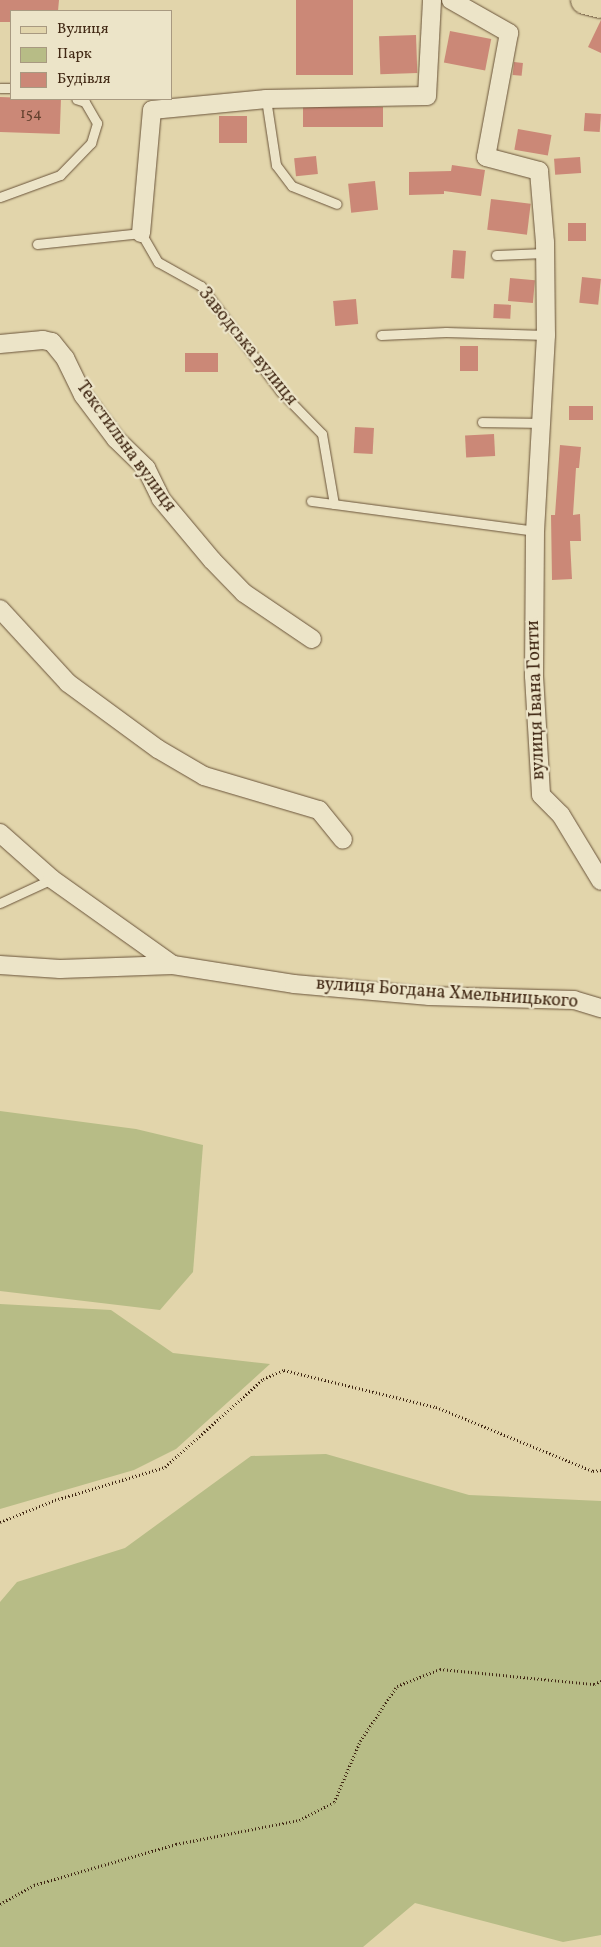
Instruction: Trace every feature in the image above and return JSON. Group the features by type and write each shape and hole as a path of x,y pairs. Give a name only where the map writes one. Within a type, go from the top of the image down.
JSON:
{"main road":[{"path":"585,0 601,4"}],"street":[{"path":"141,233 152,110 266,99 427,96 432,0"},
{"name":"вулиця Івана Гонти","path":"451,0 509,33 486,157 539,171 545,253 546,335 534,531 534,676 541,795 561,815 601,881"},
{"path":"573,0 601,20"},
{"name":"Текстильна вулиця","path":"0,344 43,340 52,342 65,358 83,395 116,439 146,468 162,499 212,560 244,594 312,638"},
{"path":"0,609 68,683 158,749 204,776 319,810 343,840"},
{"name":"вулиця Богдана Хмельницького","path":"0,833 52,878 173,965"},
{"name":"вулиця Богдана Хмельницького","path":"0,965 60,969 173,965 294,984 429,996 574,1000 601,1008"}],"lane":[{"path":"266,99 276,165 292,186 337,204"},
{"path":"0,197 60,175 91,144 97,123 85,102 79,100"},
{"path":"37,244 141,233"},
{"name":"Заводська вулиця","path":"141,233 158,262 201,286 280,391 322,434 334,504"},
{"path":"496,255 545,253"},
{"path":"381,335 446,332 546,335"},
{"path":"482,422 541,423"},
{"path":"311,501 534,531"},
{"path":"0,903 52,878"}],"path":[{"path":"0,1522 55,1500 165,1467 264,1379 284,1370 436,1407 593,1471 601,1470"},
{"path":"0,1904 34,1885 176,1844 299,1820 334,1802 360,1741 398,1686 440,1669 594,1684 601,1681"}],"green space":[{"path":"0,1111 136,1129 203,1145 193,1272 160,1310 0,1291"},
{"path":"0,1304 111,1310 173,1353 270,1364 176,1449 134,1470 0,1509"},
{"path":"326,1454 469,1495 601,1501 601,1935 563,1942 415,1903 363,1947 0,1947 0,1602 17,1582 125,1548 251,1456"}],"building":[{"path":"0,0 59,0 58,10 10,10 10,22 0,22"},
{"path":"296,0 353,0 353,75 296,75"},
{"path":"601,20 601,53 588,47"},
{"path":"450,31 491,39 485,70 444,62"},
{"path":"416,35 417,73 380,74 379,36"},
{"path":"514,62 523,63 522,76 513,75"},
{"path":"0,97 10,97 10,100 61,100 60,134 0,132"},
{"path":"303,107 383,107 383,127 303,127"},
{"path":"585,113 601,114 600,132 584,131"},
{"path":"219,116 247,116 247,143 219,143"},
{"path":"518,129 551,135 548,156 514,150"},
{"path":"316,156 318,174 296,176 294,158"},
{"path":"580,157 581,173 555,175 554,159"},
{"path":"452,165 485,170 481,196 444,191 444,194 409,195 409,172 451,171"},
{"path":"375,181 378,210 351,213 348,184"},
{"path":"491,199 531,204 527,235 487,230"},
{"path":"568,223 586,223 586,241 568,241"},
{"path":"453,250 466,251 464,279 451,278"},
{"path":"582,277 601,279 598,305 579,303"},
{"path":"510,278 535,280 533,303 508,301"},
{"path":"356,299 358,324 335,326 333,301"},
{"path":"494,304 511,305 510,319 493,318"},
{"path":"460,346 478,346 478,371 460,371"},
{"path":"185,353 218,353 218,372 185,372"},
{"path":"569,406 593,406 593,420 569,420"},
{"path":"355,427 374,428 373,454 354,453"},
{"path":"494,434 495,456 466,457 465,436"},
{"path":"560,445 581,447 579,468 576,468 573,515 580,514 581,541 570,541 572,579 552,580 551,515 555,515"}]}
